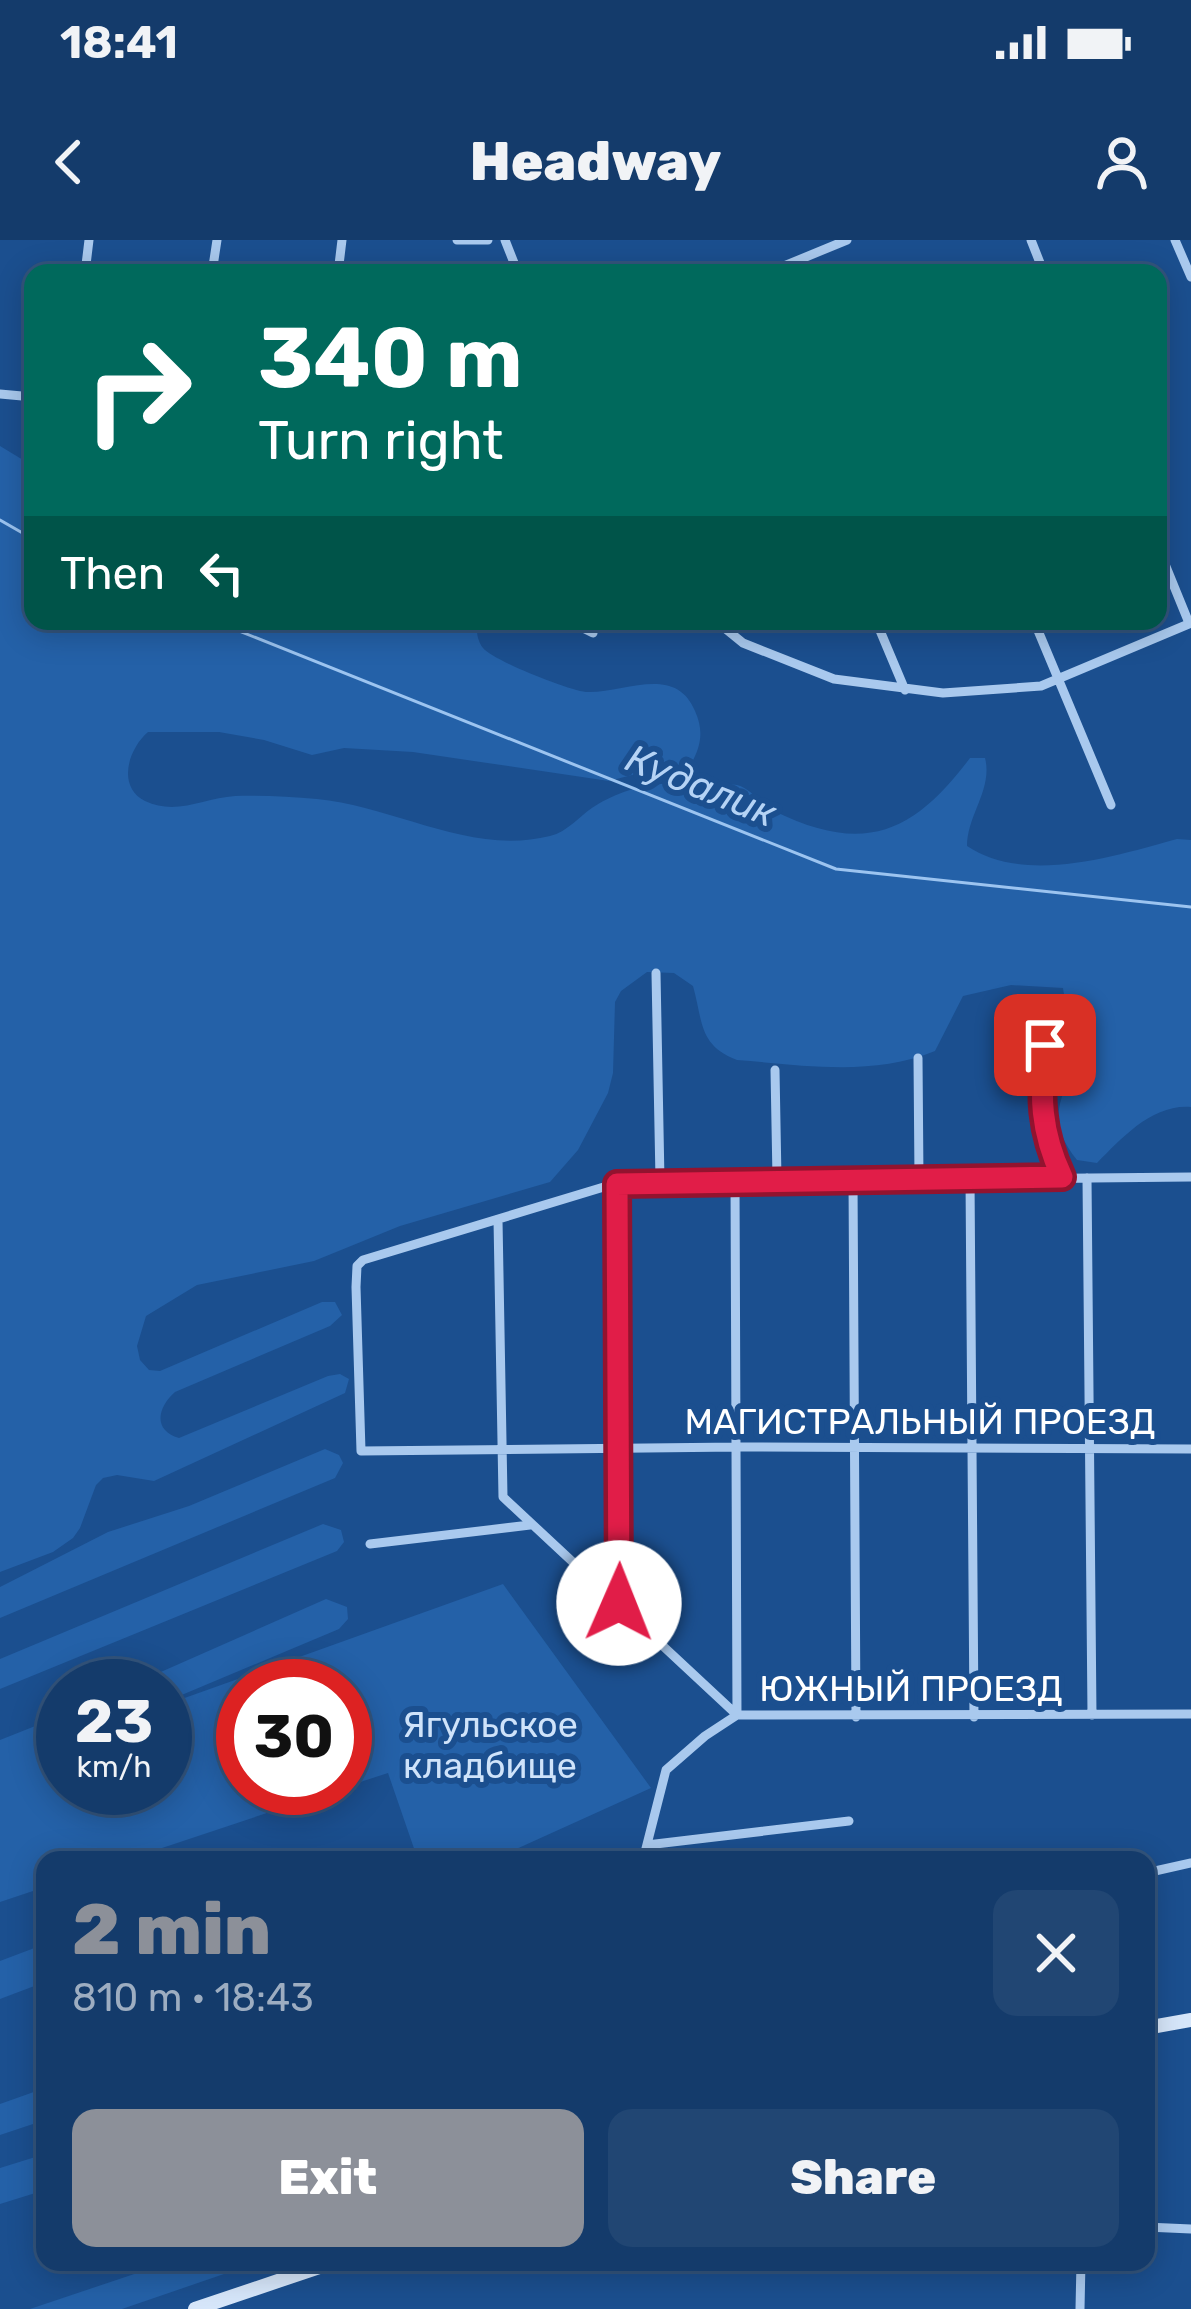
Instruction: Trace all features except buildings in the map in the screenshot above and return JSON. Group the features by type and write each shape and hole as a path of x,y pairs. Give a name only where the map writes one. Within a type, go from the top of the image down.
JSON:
{"street":[{"path":"457,240 488,240"},
{"path":"789,264 847,240"},
{"path":"1175,240 1191,277"},
{"path":"727,630 743,643 834,679 905,690 1041,686 1190,623 1167,569"},
{"path":"586,630 592,633"},
{"path":"880,630 905,690"},
{"path":"1038,630 1112,805"},
{"path":"656,974 660,1180"},
{"path":"1005,1043 1045,1045 1040,1102 1062,1177"},
{"path":"918,1058 919,1179"},
{"path":"775,1070 777,1179"},
{"path":"970,1178 974,1717"},
{"path":"1087,1178 1092,1715"},
{"path":"501,1451 498,1220 617,1184 660,1180 1191,1178"},
{"path":"853,1179 856,1717"},
{"path":"645,1851 666,1770 737,1715 735,1180"},
{"path":"617,1184 619,1603"},
{"name":"МАГИСТРАЛЬНЫЙ ПРОЕЗД","path":"498,1220 359,1263 361,1451 1191,1449"},
{"name":"ЮЖНЫЙ ПРОЕЗД","path":"501,1451 503,1496 737,1715 1191,1714"},
{"path":"370,1544 530,1525"},
{"path":"647,1845 850,1821"},
{"path":"1155,1871 1191,1863"},
{"path":"1155,2026 1191,2020"},
{"path":"1155,2228 1191,2229"},
{"path":"195,2309 307,2271"},
{"path":"1080,2309 1081,2271"}],"green space":[{"path":"0,446 24,461 24,630 477,630 490,654 564,686 586,692 647,684 675,688 686,696 700,725 691,764 609,781 413,752 344,748 312,755 219,732 148,732 135,747 128,777 136,794 156,805 190,805 235,796 317,799 462,835 520,840 556,834 603,802 638,788 732,784 774,811 806,824 861,834 907,820 928,805 970,758 985,758 986,780 967,846 990,858 1016,864 1070,864 1177,839 1191,840 1191,1107 1151,1117 1097,1163 1077,1160 1060,1127 1061,1101 1077,1042 1063,988 1011,985 963,996 935,1051 911,1059 862,1067 812,1066 737,1060 724,1054 704,1030 693,986 674,973 647,972 621,991 615,1002 608,1093 578,1150 550,1182 400,1226 314,1261 197,1285 146,1316 137,1346 140,1360 149,1370 160,1371 322,1302 335,1302 342,1315 330,1326 175,1392 165,1404 161,1424 179,1438 328,1376 340,1374 349,1379 345,1393 154,1481 117,1475 103,1478 73,1538 53,1552 0,1572"},
{"path":"325,1449 339,1455 343,1463 335,1478 0,1618 0,1587 108,1532 189,1506"},
{"path":"323,1524 341,1530 344,1542 337,1551 73,1659 36,1659 36,1674 0,1689 0,1659"},
{"name":"Ягульское кладбище","path":"503,1584 651,1788 512,1851 415,1851 388,1773 372,1778 372,1659 293,1659"},
{"path":"326,1599 347,1607 348,1619 339,1629 267,1659 216,1659 216,1681 192,1691 190,1659"},
{"name":"Ягульское кладбище","path":"216,1687 216,1815 261,1815 153,1851 36,1851 36,1890 0,1902 0,1740 36,1726 36,1815 192,1815 192,1695"},
{"path":"36,1947 36,1985 0,1999 0,1961"},
{"path":"36,2091 36,2123 0,2135 0,2104"},
{"path":"36,2157 36,2193 0,2204 0,2168"},
{"path":"143,2271 233,2271 122,2309 30,2309"}],"waterway":[{"name":"Кудалик","path":"0,520 24,534"},
{"name":"Кудалик","path":"237,630 836,869 1191,907"}],"route":[{"path":"619,1603 617,1184 1062,1177 1040,1102 1045,1045"}]}
